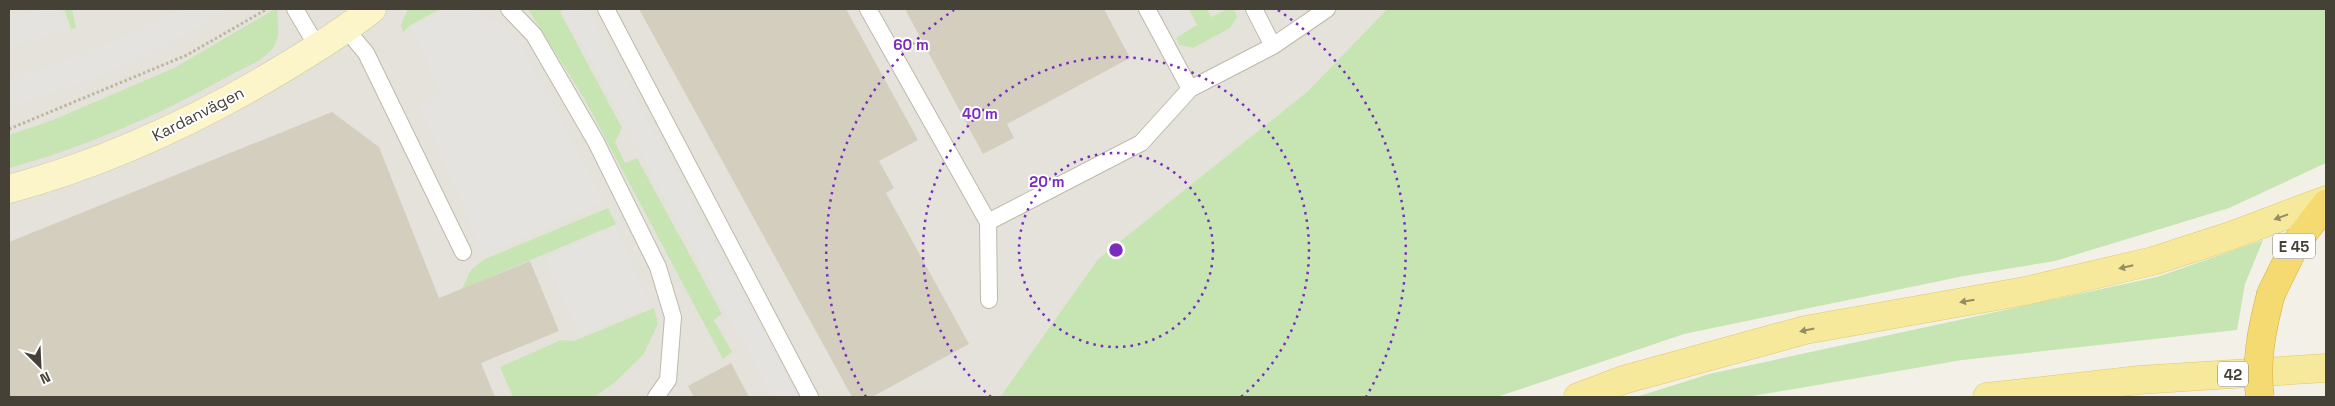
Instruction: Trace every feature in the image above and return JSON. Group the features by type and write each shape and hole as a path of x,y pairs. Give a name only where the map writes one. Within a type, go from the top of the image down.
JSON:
{"highway":[{"name":"E 45","path":"2260,397 2259,358 2263,326 2271,294 2296,243 2326,204"}],"main road":[{"path":"1578,397 1623,380 1805,330 2025,291 2152,261 2233,235 2326,200"},
{"name":"42","path":"1987,397 2139,380 2326,368"}],"street":[{"name":"Kardanvägen","path":"9,189 74,170 118,154 214,109 318,48 372,9"}],"lane":[{"path":"295,9 318,48"},
{"path":"509,9 534,35 596,142 658,267 673,317 668,380 656,397"},
{"path":"606,9 810,397"},
{"path":"868,9 988,222 989,300"},
{"path":"1147,9 1190,89"},
{"path":"1254,9 1273,46"},
{"path":"988,222 1142,143 1190,89 1273,46 1327,9"},
{"path":"346,29 366,53 464,252"}],"path":[{"path":"9,129 187,55 266,9"}],"shaded area":[{"path":"9,9 1387,9 1308,91 1098,259 1000,397 9,397"},
{"path":"41,9 59,9 66,29 9,47 9,19"},
{"path":"180,9 230,9 162,47 117,69 9,108 9,81 62,63 150,25"},
{"path":"446,9 470,9 505,27 526,53 603,202 484,255 420,105 441,94 412,27"},
{"path":"568,9 587,9 798,397 773,397 564,11"},
{"path":"1161,9 1186,9 1195,24 1175,35"},
{"path":"615,226 650,304 580,336 545,258"}],"green space":[{"path":"64,9 72,9 76,28 71,29"},
{"path":"277,9 277,40 268,54 257,61 174,105 120,129 37,160 9,168 9,135 53,120 174,68"},
{"path":"408,9 440,9 411,25 403,32 401,25"},
{"path":"528,9 564,9 560,12 622,128 615,142 625,163 637,158 722,314 714,320 732,352 723,359 585,100"},
{"path":"1189,9 1207,9 1211,17 1228,9 1234,9 1237,17 1230,28 1193,48 1180,45 1176,38 1197,25"},
{"path":"1387,9 2326,9 2326,163 2229,208 2055,261 1964,276 1684,334 1497,397 1000,397 1098,259 1308,91"},
{"path":"608,208 616,224 462,289 471,270 483,260"},
{"path":"2263,240 2245,284 2237,330 1962,360 1747,397 1636,397 1709,374 2157,277"},
{"path":"654,308 658,324 643,355 614,383 594,397 513,397 500,367 561,340 574,341"}],"building":[{"path":"639,9 846,9 918,140 879,161 894,188 886,193 969,344 872,397 852,397"},
{"path":"905,9 1104,9 1130,58 1007,124 1014,138 983,154"},
{"path":"332,112 379,147 439,298 530,261 559,331 481,363 495,397 9,397 9,242"},
{"path":"731,363 749,397 694,397 688,386"}]}
